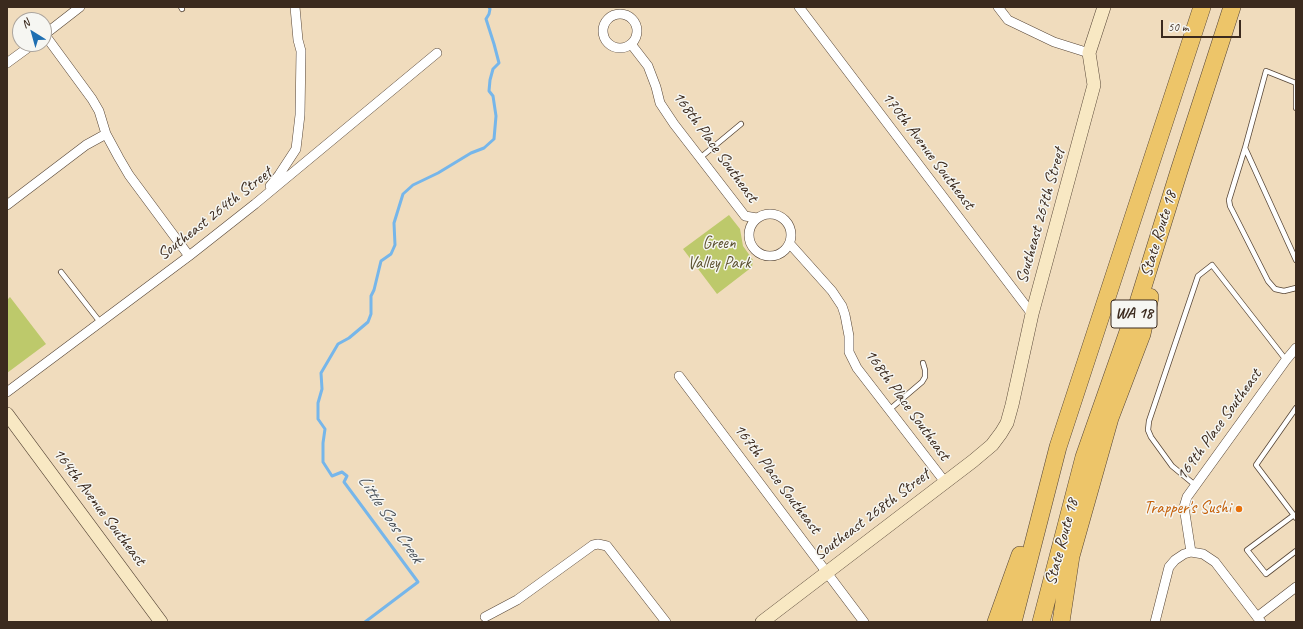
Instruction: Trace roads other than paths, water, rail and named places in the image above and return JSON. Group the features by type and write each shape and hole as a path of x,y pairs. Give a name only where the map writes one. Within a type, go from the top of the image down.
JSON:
{"highway":[{"name":"State Route 18","path":"1013,622 1058,447 1202,7"},
{"name":"State Route 18","path":"1041,622 1084,457 1137,306 1178,171 1232,7"},
{"path":"1061,622 1071,556 1110,418 1142,334 1178,171"},
{"path":"996,622 1058,447"}],"street":[{"path":"52,29 80,7"},
{"path":"255,204 279,175 296,149 300,115 301,51 298,40 295,7"},
{"name":"170th Avenue Southeast","path":"799,7 1032,314"},
{"path":"998,7 1008,20 1054,42 1089,53"},
{"name":"Southeast 267th Street","path":"1001,433 1007,423 1012,405 1032,314 1094,85 1089,53 1104,7"},
{"name":"168th Place Southeast","path":"631,44 648,66 660,103 745,216 756,218"},
{"path":"52,46 92,99 99,111 106,134 130,176 189,256"},
{"path":"7,64 23,52"},
{"name":"Southeast 264th Street","path":"7,392 189,256 255,204 436,53"},
{"path":"7,204 86,145 106,134"},
{"name":"168th Place Southeast","path":"777,214 788,223 792,237 786,250 774,256 767,256 760,254 755,250 751,244 749,230 756,218 763,215 777,214"},
{"name":"168th Place Southeast","path":"790,244 832,291 842,306 849,336 849,352 857,368 945,482"},
{"name":"169th Place Southeast","path":"1191,552 1184,507 1187,497 1296,348"},
{"name":"167th Place Southeast","path":"679,376 864,622"},
{"name":"164th Avenue Southeast","path":"7,414 161,622"},
{"name":"Southeast 268th Street","path":"762,622 992,445 1001,433"},
{"path":"485,617 517,600 593,545 598,544 607,546 666,622"},
{"path":"1155,622 1169,567 1184,554 1191,552 1203,554 1215,562 1259,619 1296,587"}],"lane":[{"path":"1296,108 1296,83 1266,71 1229,200 1230,206 1268,281 1275,289 1284,291 1296,288"},
{"path":"700,158 741,124"},
{"path":"1245,148 1296,260"},
{"path":"1195,485 1172,466 1151,437 1148,430 1149,420 1198,276 1212,265 1286,360"},
{"path":"61,272 100,322"},
{"path":"889,410 922,382 925,377 923,363"},
{"path":"1296,408 1256,465 1295,516 1247,550 1266,574 1296,550"}],"waterway":[{"name":"Little Soos Creek","path":"365,622 418,582 344,482 347,476 342,472 332,476 323,462 325,429 318,419 318,403 322,389 321,373 338,344 349,338 368,322 371,314 371,296 374,290 381,261 391,254 395,245 394,223 403,194 413,185 438,173 471,153 484,148 494,139 496,116 493,96 489,91 493,69 499,63 486,19 489,14 489,7"}],"place":[{"name":"Trapper's Sushi","path":"1239,509"}],"park label":[{"name":"Green Valley Park","path":"719,254"}]}
